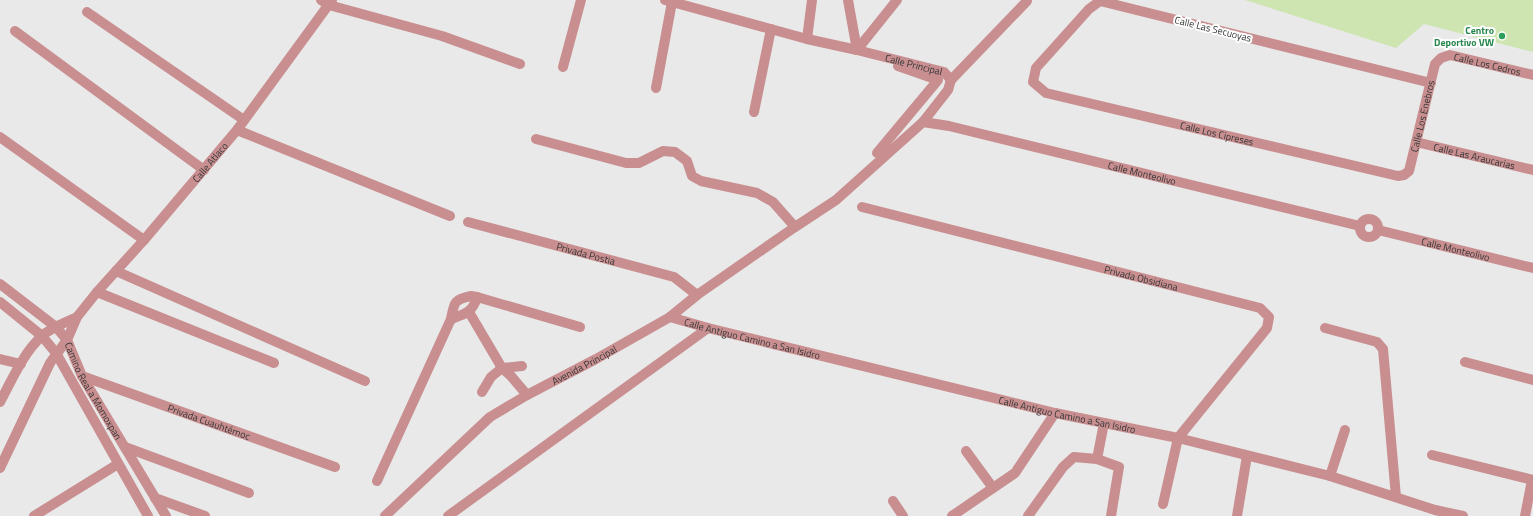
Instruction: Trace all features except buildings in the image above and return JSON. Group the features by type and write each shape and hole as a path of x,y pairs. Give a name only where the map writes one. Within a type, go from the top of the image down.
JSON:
{"street":[{"path":"564,67 581,0"},
{"path":"807,39 812,0"},
{"path":"848,0 857,50"},
{"path":"857,50 897,0"},
{"path":"656,88 669,1"},
{"name":"Calle Principal","path":"669,1 771,31 857,50 944,72 951,80 948,90 923,122 836,200 795,227"},
{"path":"951,80 1027,1"},
{"name":"Calle Las Secuoyas","path":"1034,82 1036,68 1089,9 1100,1 1430,83"},
{"path":"327,2 442,36 520,64"},
{"name":"Calle Atlaco","path":"0,468 50,363 67,340 77,317 237,130 327,2"},
{"path":"87,12 244,120"},
{"path":"15,31 204,170"},
{"path":"754,112 771,31 892,64 938,80 877,153"},
{"path":"857,50 868,36"},
{"name":"Calle Los Cedros","path":"1441,58 1450,55 1533,75"},
{"name":"Calle Los Enebros","path":"1404,175 1409,171 1430,83 1436,64 1441,58"},
{"name":"Calle Los Cipreses","path":"1034,82 1046,93 1398,176 1404,175"},
{"name":"Calle Monteolivo","path":"923,122 949,126 1360,226 1361,233 1367,237 1374,236 1378,230 1533,268"},
{"path":"237,130 450,216"},
{"path":"0,137 144,240"},
{"path":"536,139 626,163 639,163 663,151 675,152 687,161 692,176 701,181 757,193 773,202 795,227"},
{"name":"Calle Las Araucarias","path":"1416,142 1533,170"},
{"name":"Privada Obsidiana","path":"862,207 1260,308 1268,317 1267,328 1178,438"},
{"name":"Privada Postia","path":"468,222 674,277 697,295"},
{"name":"Avenida Principal","path":"385,516 490,417 527,395 596,359 670,317 697,295 795,227"},
{"path":"116,271 365,382"},
{"name":"Camino Real a Momoxpan","path":"0,284 56,327 67,340 82,376 166,516"},
{"path":"97,292 274,363"},
{"path":"452,319 469,312 475,305 477,297"},
{"path":"377,481 452,319 454,305 461,298 477,297 580,327"},
{"name":"Camino Real a Momoxpan","path":"0,302 42,336 56,353 148,516"},
{"path":"469,312 502,368 527,395"},
{"name":"Calle Atlaco","path":"0,402 28,353 42,336 56,327 77,317"},
{"name":"Calle Antiguo Camino a San Isidro","path":"670,317 708,328 1055,413 1178,438 1330,476 1396,497 1435,513 1463,516"},
{"path":"448,516 708,328"},
{"path":"1325,328 1377,342 1382,349 1396,497"},
{"path":"0,359 21,364"},
{"path":"1465,362 1533,380"},
{"path":"482,392 491,377 502,368 522,366"},
{"name":"Privada Cuauhtémoc","path":"82,376 335,467"},
{"path":"952,516 1015,473 1055,413"},
{"path":"1097,459 1104,423"},
{"path":"1330,476 1345,430"},
{"path":"1163,504 1178,438"},
{"path":"125,447 249,492"},
{"path":"966,451 993,488"},
{"path":"1432,455 1532,480 1525,516"},
{"path":"1237,516 1247,456"},
{"path":"1028,516 1063,467 1074,457 1097,459 1119,468 1111,516"},
{"path":"34,516 118,464"},
{"path":"138,499 153,494 205,516"},
{"path":"893,501 903,516"}],"green space":[{"name":"Centro Deportivo VW","path":"1245,0 1533,0 1533,52 1424,24 1396,48"}],"place":[{"name":"Centro Deportivo VW","path":"1502,36"}]}
